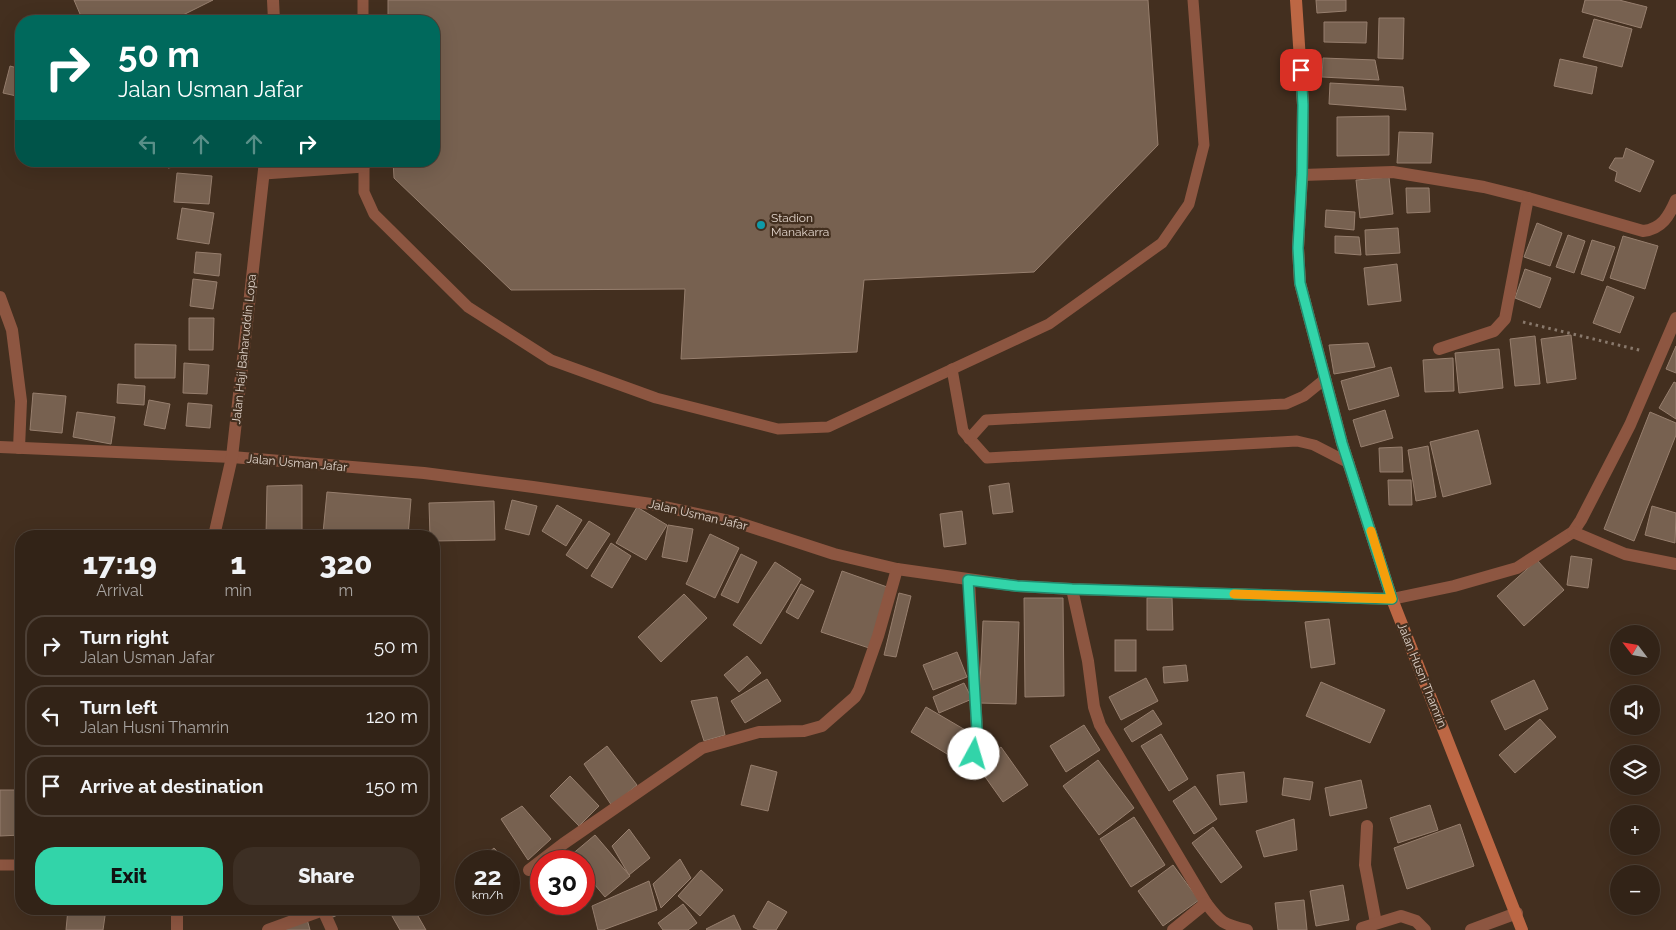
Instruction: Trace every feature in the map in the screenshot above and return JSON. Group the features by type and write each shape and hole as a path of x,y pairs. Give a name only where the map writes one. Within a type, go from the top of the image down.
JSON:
{"street":[{"path":"274,0 274,15"},
{"name":"Jalan Husni Thamrin","path":"1296,0 1303,105 1298,248 1300,283 1349,463 1392,599 1517,913 1522,930"},
{"name":"Jalan Haji Baharuddin Lopa","path":"215,530 232,458 264,167"},
{"path":"1302,174 1393,172 1484,187 1643,231 1656,228 1663,223 1670,216 1676,200"},
{"path":"1439,349 1494,331 1505,319 1528,198"},
{"path":"0,297 12,330 21,401 19,448"},
{"path":"1676,318 1630,425 1573,532 1625,554 1676,564"},
{"name":"Jalan Usman Jafar","path":"0,447 232,458 424,473 651,504 739,523 834,554 897,569 1017,586 1072,589 1392,599 1454,586 1517,568 1573,532"},
{"path":"529,870 563,844 702,748 759,732 804,731 822,726 855,697 859,690 878,636 897,569"},
{"path":"968,580 977,730 974,754"},
{"path":"1072,589 1088,662 1094,707 1100,725 1217,918 1227,925 1247,930"},
{"path":"1367,826 1365,865 1376,923"},
{"path":"1173,930 1206,902"},
{"path":"1471,930 1517,913"},
{"path":"177,915 177,930"},
{"path":"268,930 309,915"},
{"path":"325,915 332,930"},
{"path":"1362,928 1401,916 1416,921 1425,930"}],"lane":[{"path":"363,0 363,15"},
{"path":"364,167 364,192 374,214 468,307 551,360 656,398 778,429 828,427 1049,324 1162,243 1189,204 1204,145 1193,0"},
{"path":"952,369 963,431 987,458 1297,441 1314,445 1349,463"},
{"path":"969,439 986,420 1286,404 1304,396 1325,379"},
{"path":"0,865 15,866"}],"path":[{"path":"1505,319 1635,348 1659,357"}],"building":[{"path":"74,0 213,0 183,15 80,15"},
{"name":"Stadion Manakarra","path":"388,0 1148,0 1158,145 1034,272 864,280 857,352 681,359 685,289 511,290 394,178 393,167 440,167 440,15 388,15"},
{"path":"1316,0 1346,0 1346,11 1317,13"},
{"path":"1585,0 1619,0 1647,7 1641,28 1582,12"},
{"path":"1379,18 1404,18 1403,59 1378,58"},
{"path":"1594,19 1632,29 1622,67 1583,57"},
{"path":"1324,22 1367,22 1366,43 1324,42"},
{"path":"1323,58 1375,60 1379,80 1322,77"},
{"path":"1560,59 1597,67 1592,94 1554,86"},
{"path":"10,66 15,67 15,96 3,93"},
{"path":"1330,83 1403,87 1406,110 1329,104"},
{"path":"1389,116 1389,155 1337,156 1337,117"},
{"path":"1399,132 1433,133 1431,163 1397,163"},
{"path":"1626,148 1654,161 1640,192 1615,181 1617,172 1609,168 1615,158 1623,158"},
{"path":"177,173 212,176 209,204 174,202"},
{"path":"1389,177 1393,214 1360,218 1356,180"},
{"path":"1406,188 1429,188 1430,212 1407,213"},
{"path":"182,208 214,213 209,244 177,239"},
{"path":"1326,210 1355,212 1354,230 1325,227"},
{"path":"1537,223 1562,233 1550,266 1524,257"},
{"path":"1398,228 1400,253 1366,255 1365,230"},
{"path":"1568,235 1585,241 1574,273 1556,267"},
{"path":"1335,236 1359,237 1361,255 1335,253"},
{"path":"1623,236 1658,246 1645,289 1610,278"},
{"path":"1592,240 1615,247 1603,281 1581,274"},
{"path":"196,252 221,254 219,276 194,273"},
{"path":"1397,264 1401,301 1368,305 1364,268"},
{"path":"1525,269 1551,278 1540,308 1515,298"},
{"path":"193,279 217,282 213,309 190,306"},
{"path":"1607,286 1634,297 1620,333 1593,323"},
{"path":"189,318 214,318 213,350 189,350"},
{"path":"1571,335 1576,379 1547,383 1541,339"},
{"path":"1535,336 1540,384 1515,386 1510,339"},
{"path":"1368,343 1375,367 1334,374 1329,345"},
{"path":"135,344 176,345 175,378 135,378"},
{"path":"1676,346 1676,373 1666,369"},
{"path":"1499,349 1503,388 1459,393 1455,353"},
{"path":"1453,358 1454,391 1425,392 1423,360"},
{"path":"184,363 209,365 207,394 183,393"},
{"path":"1391,367 1399,396 1349,410 1341,381"},
{"path":"1674,382 1676,383 1676,419 1659,408"},
{"path":"118,384 145,386 144,405 117,403"},
{"path":"33,393 66,396 62,433 30,430"},
{"path":"149,400 170,404 165,429 144,425"},
{"path":"188,403 212,405 210,428 186,426"},
{"path":"1385,410 1393,438 1361,447 1353,420"},
{"path":"77,412 115,417 111,444 73,437"},
{"path":"1650,412 1676,423 1676,435 1634,541 1604,529"},
{"path":"1478,430 1491,484 1443,497 1430,442"},
{"path":"1428,446 1436,497 1416,501 1408,450"},
{"path":"1402,447 1403,472 1380,472 1379,448"},
{"path":"1388,480 1411,480 1412,505 1389,505"},
{"path":"1009,483 1013,512 993,514 989,486"},
{"path":"302,485 302,530 266,530 267,486"},
{"path":"327,492 411,499 408,530 323,530"},
{"path":"512,500 537,506 529,535 505,529"},
{"path":"494,501 495,540 440,541 440,530 430,530 429,503"},
{"path":"557,505 582,520 566,546 542,531"},
{"path":"1652,506 1676,513 1675,543 1645,535"},
{"path":"637,507 667,525 646,560 616,543"},
{"path":"962,511 966,544 944,547 940,514"},
{"path":"589,521 610,534 587,569 566,555"},
{"path":"668,525 693,529 687,562 662,557"},
{"path":"710,534 739,548 715,598 686,584"},
{"path":"611,543 631,556 612,588 591,576"},
{"path":"741,554 757,562 738,603 721,595"},
{"path":"1571,556 1592,559 1588,588 1567,585"},
{"path":"1537,560 1564,590 1524,626 1497,596"},
{"path":"775,562 801,579 761,644 733,625"},
{"path":"842,571 890,588 869,648 821,632"},
{"path":"801,584 814,591 798,619 786,612"},
{"path":"899,593 911,596 896,657 884,655"},
{"path":"684,594 707,618 661,662 638,637"},
{"path":"1024,598 1063,598 1064,696 1025,697"},
{"path":"1147,598 1172,598 1173,630 1147,630"},
{"path":"1329,619 1335,664 1311,668 1305,622"},
{"path":"983,621 1019,622 1016,704 979,703"},
{"path":"1115,640 1136,640 1136,671 1115,671"},
{"path":"957,652 967,677 933,690 923,665"},
{"path":"747,656 761,673 739,692 724,675"},
{"path":"1186,665 1188,681 1164,683 1163,667"},
{"path":"1146,678 1158,701 1121,720 1109,697"},
{"path":"767,679 781,701 745,723 731,701"},
{"path":"1534,680 1548,709 1505,730 1491,701"},
{"path":"1321,682 1385,710 1370,743 1306,716"},
{"path":"964,683 972,699 939,713 933,697"},
{"path":"717,697 725,735 704,741 691,701"},
{"path":"926,707 967,731 952,757 911,732"},
{"path":"1153,710 1162,724 1132,742 1124,729"},
{"path":"1540,719 1556,737 1515,773 1499,755"},
{"path":"1084,725 1100,750 1066,772 1050,746"},
{"path":"1161,734 1188,779 1169,791 1141,746"},
{"path":"607,746 637,785 612,806 584,764"},
{"path":"1001,747 1028,785 1003,802 976,764"},
{"path":"1098,760 1134,808 1099,835 1063,786"},
{"path":"751,765 777,772 768,811 741,805"},
{"path":"1244,772 1247,802 1220,805 1217,775"},
{"path":"570,776 599,806 579,826 550,796"},
{"path":"1284,778 1313,782 1310,800 1282,795"},
{"path":"1361,780 1367,808 1330,816 1325,788"},
{"path":"1195,786 1217,819 1194,834 1173,801"},
{"path":"0,790 15,790 15,835 0,836"},
{"path":"1430,805 1438,830 1398,843 1390,818"},
{"path":"522,806 551,839 539,850 530,850 530,858 528,860 501,819"},
{"path":"1134,817 1165,865 1131,887 1100,839"},
{"path":"1294,819 1297,850 1264,857 1256,831"},
{"path":"1460,824 1474,866 1407,889 1394,848"},
{"path":"1213,827 1242,867 1221,883 1192,843"},
{"path":"629,829 650,858 629,875 612,846"},
{"path":"595,835 630,876 605,897 595,885 595,850 577,850"},
{"path":"680,859 691,878 661,908 653,884"},
{"path":"1173,865 1199,900 1163,926 1138,891"},
{"path":"701,870 723,890 700,916 678,896"},
{"path":"649,881 657,910 603,930 598,930 594,915 595,905"},
{"path":"1343,885 1349,920 1316,926 1310,891"},
{"path":"1304,900 1307,930 1278,930 1275,903"},
{"path":"768,901 787,912 776,930 759,930 753,927"},
{"path":"683,904 697,923 688,930 663,930 658,923"},
{"path":"67,915 105,915 103,930 66,930"},
{"path":"391,915 417,915 426,930 400,930"},
{"path":"734,915 741,930 706,929"},
{"path":"307,919 310,930 283,930"}],"slow traffic":[{"path":"1234,594 1392,599 1371,531"}],"place":[{"name":"Stadion Manakarra","path":"761,225"}],"route":[{"path":"974,754 977,730 968,580 1017,586 1072,589 1392,599 1342,443 1300,283 1298,248 1302,174 1303,105 1301,70"}]}
